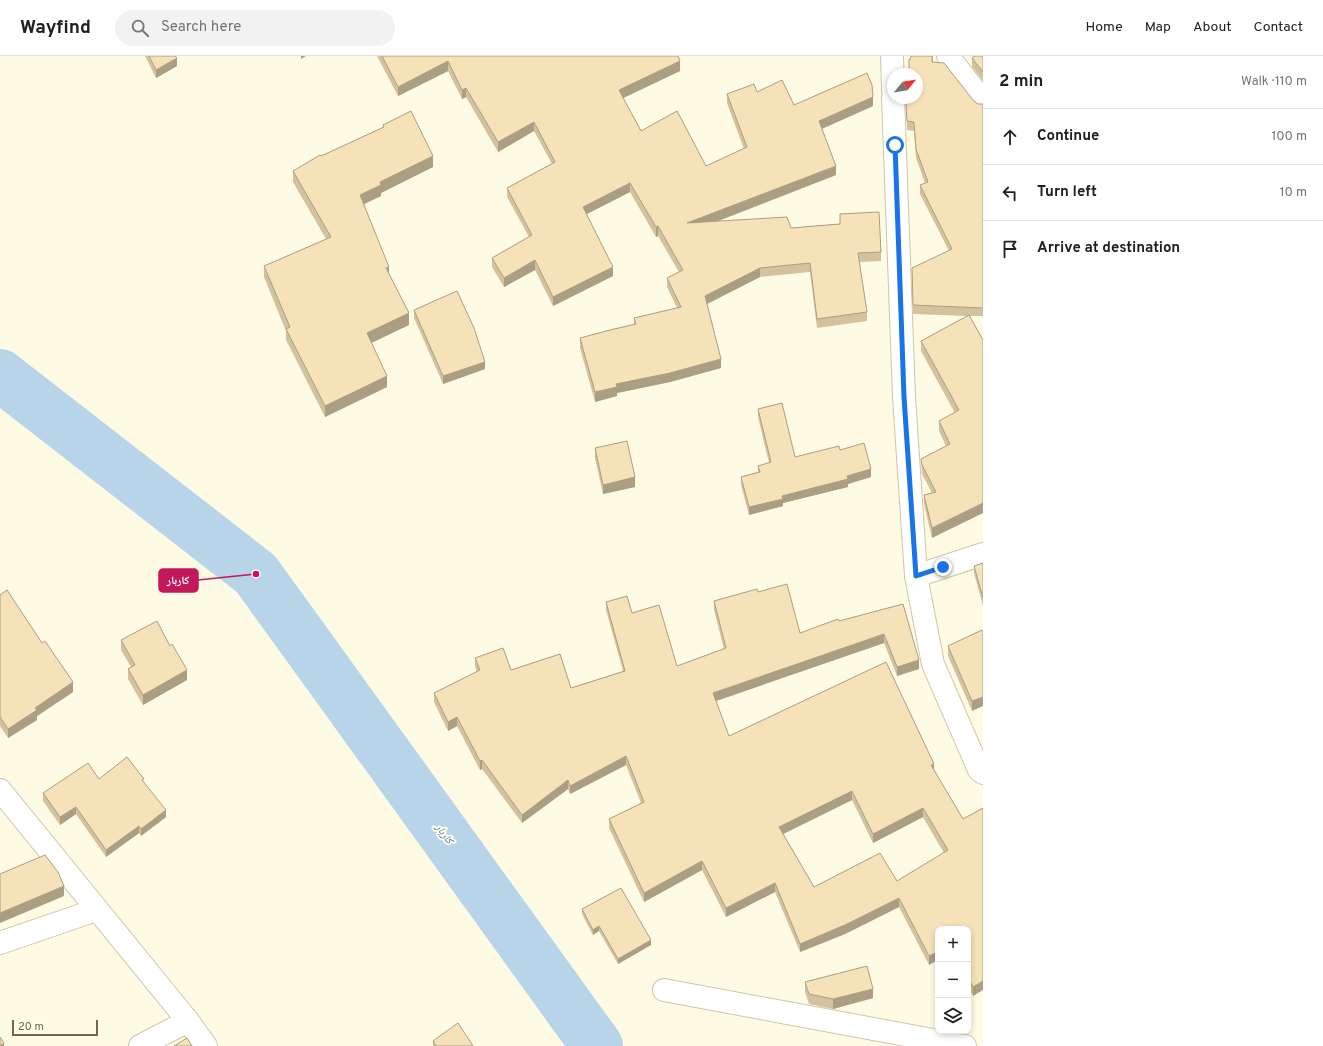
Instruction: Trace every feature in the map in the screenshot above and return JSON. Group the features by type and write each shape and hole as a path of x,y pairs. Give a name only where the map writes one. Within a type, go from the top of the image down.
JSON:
{"street":[{"path":"892,56 892,68"},
{"path":"948,56 983,100"},
{"path":"893,104 904,397 916,576 933,664 979,770 983,773"},
{"path":"916,576 983,554"},
{"path":"0,790 96,910 188,1021 206,1046"},
{"path":"0,943 96,910"},
{"path":"664,990 965,1046"},
{"path":"140,1046 188,1021"}],"building":[{"path":"149,56 175,56 177,58 156,70"},
{"path":"382,56 678,56 680,61 619,90 641,131 677,111 706,166 747,147 727,94 754,84 757,92 782,80 794,105 867,73 872,85 873,97 819,121 836,166 687,223 787,217 791,228 840,224 840,214 879,212 881,252 858,253 867,312 817,319 810,263 760,268 705,296 721,359 670,373 616,384 617,387 595,392 580,338 636,324 634,318 681,307 667,278 683,270 658,226 656,227 630,183 583,207 613,267 553,297 535,260 504,278 492,258 532,235 507,188 555,162 534,122 498,142 466,88 462,90 448,61 398,87"},
{"path":"911,56 932,56 932,62 944,63 973,100 978,104 983,104 983,308 913,305 912,268 952,249 920,185 928,182 916,149 914,122 907,121 906,104 923,104 923,68 909,68 909,59 910,60"},
{"path":"975,56 983,56 983,72 972,58"},
{"path":"411,111 433,156 380,182 381,185 360,195 389,267 386,268 409,313 367,333 387,376 325,406 286,329 290,327 264,266 331,237 293,171 320,155 321,156 384,127 383,125"},
{"path":"457,291 474,328 485,362 443,376 414,310"},
{"path":"969,315 983,340 983,503 932,528 924,495 936,492 922,465 921,459 950,444 939,421 959,410 921,341"},
{"path":"782,403 795,457 839,446 840,450 864,443 871,469 847,476 848,479 782,496 783,499 749,507 741,477 760,472 758,466 771,462 758,409"},
{"path":"627,441 635,477 603,485 595,448"},
{"path":"983,563 983,598 974,566"},
{"path":"787,584 800,633 838,619 839,621 903,604 919,660 897,667 884,634 713,693 729,736 886,662 934,764 931,765 963,819 983,808 983,981 973,987 971,983 971,926 935,926 935,953 929,956 899,898 845,925 800,944 775,883 726,908 702,861 644,893 609,819 644,802 626,756 570,786 568,780 522,815 482,760 480,761 457,717 448,722 434,693 480,670 475,658 503,648 511,670 560,654 571,688 625,671 606,602 627,596 632,613 659,605 677,666 726,648 714,601 757,589 758,592","holes":["852,791 873,834 923,808 948,850 897,881 880,853 814,887 779,827"]},
{"path":"7,590 42,643 45,641 73,682 35,708 37,710 8,729 0,717 0,595"},
{"path":"157,621 170,646 172,644 187,670 143,695 128,669 135,665 121,640"},
{"path":"982,630 983,697 972,701 948,646"},
{"path":"127,757 144,779 142,780 166,810 141,829 139,826 106,850 76,807 60,817 43,793 88,763 99,779"},
{"path":"45,855 58,872 64,886 0,913 0,874"},
{"path":"621,888 651,940 618,959 599,926 593,930 582,909"},
{"path":"867,966 873,989 833,999 809,994 805,982"},
{"path":"458,1023 473,1046 436,1046 433,1041"},
{"path":"0,1037 4,1043 0,1046"},
{"path":"187,1038 192,1046 174,1046"}],"waterway":[{"name":"کاربار","path":"0,375 256,574 597,1046"}],"place":[{"name":"کاربار","path":"256,574"}],"route":[{"path":"895,145 904,397 916,576 943,567"}]}
